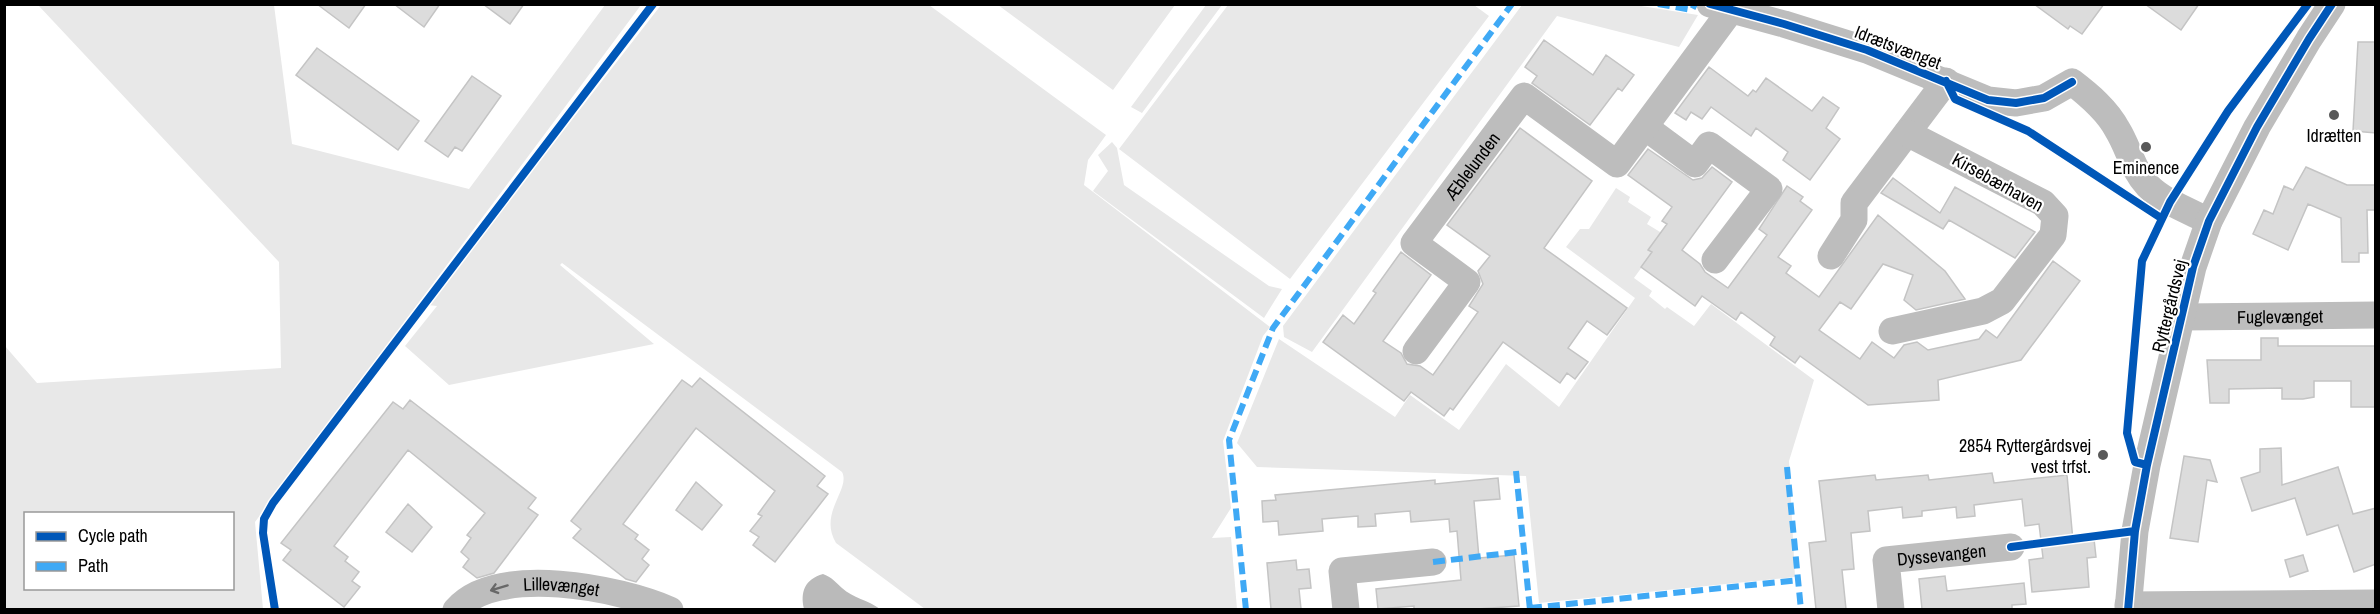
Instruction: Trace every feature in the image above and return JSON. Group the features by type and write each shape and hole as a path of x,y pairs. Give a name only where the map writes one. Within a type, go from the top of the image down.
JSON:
{"street":[{"name":"Ryttergårdsvej","path":"2128,607 2135,531 2145,476 2193,267 2209,221 2257,127 2332,4"},
{"name":"Idrætsvænget","path":"1720,7 1867,50 1988,100 2016,104 2044,98 2072,82 2096,102 2117,129 2135,170 2150,188 2170,202 2209,221"},
{"name":"Æblelunden","path":"1416,351 1467,282 1414,243 1524,96 1617,164 1645,127 1720,7"},
{"path":"1831,256 1854,220 1854,203 1946,81"},
{"path":"1645,127 1695,164 1708,145 1769,189 1715,261"},
{"name":"Kirsebærhaven","path":"1892,331 1983,311 2002,301 2054,235 2055,216 2043,203 1907,133"},
{"name":"Fuglevænget","path":"2182,317 2376,315"},
{"name":"Dyssevangen","path":"1891,609 1886,560 2011,547"},
{"path":"1346,609 1342,571 1434,562"},
{"name":"Lillevænget","path":"456,609 475,596 511,584 573,584 618,592 670,609"},
{"path":"2128,607 2376,603"}],"shaded area":[{"path":"38,5 274,5 292,144 469,189 605,5 641,5 255,522 263,609 5,609 5,346 37,383 281,368 279,262"},
{"path":"661,5 929,5 1106,135 1088,160 1084,185 1270,327 1263,336 1223,441 1231,508 1212,538 1231,537 1237,609 925,609 836,543 831,532 831,522 832,512 844,479 842,472 562,263 560,265 654,344 449,385 405,346 437,306 428,305"},
{"path":"998,5 1175,5 1113,90"},
{"path":"1206,5 1222,5 1142,113 1131,107"},
{"path":"1228,5 1474,5 1489,16 1290,279 1119,149"},
{"path":"1522,5 1635,5 1698,15 1679,47 1557,16 1312,352 1284,337 1283,326"},
{"path":"1112,142 1117,148 1124,185 1269,286 1282,289 1264,318 1093,191 1108,171 1098,155"},
{"path":"1616,188 1630,197 1628,202 1651,217 1647,224 1665,235 1634,278 1652,291 1649,296 1665,309 1667,307 1694,326 1711,304 1814,380 1789,461 1795,577 1539,603 1526,476 1257,467 1237,443 1279,339 1395,417 1410,395 1459,430 1506,364 1559,407 1635,298 1566,247 1580,229 1589,229"},
{"path":"823,574 851,594 880,609 804,609 805,587 812,579"}],"building":[{"path":"317,4 366,4 349,28"},
{"path":"394,4 440,4 424,27"},
{"path":"483,4 524,4 510,24"},
{"path":"2034,4 2104,4 2082,34 2070,26 2068,29"},
{"path":"2145,4 2199,4 2181,30"},
{"path":"1544,40 1593,75 1606,55 1634,75 1622,91 1618,88 1590,125 1532,83 1537,76 1525,67"},
{"path":"2358,42 2376,42 2376,133 2353,131"},
{"path":"317,48 419,121 398,150 296,75"},
{"path":"1709,67 1748,96 1753,90 1756,92 1766,78 1812,111 1823,97 1839,108 1826,128 1840,139 1810,180 1783,160 1788,152 1756,128 1751,136 1711,107 1702,119 1691,112 1686,120 1675,113"},
{"path":"472,76 501,96 462,151 455,147 448,157 425,141"},
{"path":"1520,128 1592,181 1544,248 1627,308 1607,335 1587,321 1568,348 1588,362 1575,379 1567,373 1560,383 1503,342 1453,410 1450,408 1444,416 1411,392 1404,401 1323,342 1343,315 1354,324 1376,293 1373,291 1401,252 1431,275 1383,341 1401,353 1407,364 1420,366 1433,375 1478,312 1469,306 1483,284 1478,271 1490,256 1447,225"},
{"path":"1648,149 1693,180 1702,178 1712,167 1732,182 1682,250 1700,264 1705,272 1728,288 1767,235 1759,229 1787,186 1803,197 1800,201 1812,210 1778,257 1791,266 1786,273 1819,297 1878,215 1945,271 1965,299 1916,310 1904,300 1913,275 1883,264 1851,309 1840,302 1819,330 1860,359 1872,342 1894,358 1904,345 1917,342 1928,350 1979,339 1986,330 1997,338 2053,261 2080,281 2021,360 1938,380 1939,400 1868,405 1800,356 1795,363 1770,345 1775,337 1741,312 1736,320 1702,296 1695,306 1641,267 1652,252 1648,250 1667,224 1662,221 1672,207 1628,175"},
{"path":"2306,167 2347,185 2376,185 2376,210 2367,210 2368,253 2359,253 2359,262 2342,262 2341,218 2308,204 2288,250 2253,234 2264,210 2273,214 2284,186 2293,190"},
{"path":"1893,178 1940,213 1955,187 2035,232 2015,258 1949,220 1943,229 1881,193"},
{"path":"2261,338 2278,338 2278,346 2376,346 2376,407 2351,407 2351,381 2314,381 2314,397 2303,399 2282,399 2282,388 2229,389 2229,403 2210,403 2207,360 2261,360"},
{"path":"700,378 825,476 817,486 828,494 775,562 753,545 759,537 750,531 762,516 758,514 775,491 696,428 623,524 638,535 635,539 649,550 642,559 649,565 636,582 626,579 573,538 581,529 571,521 682,380 692,387"},
{"path":"410,400 536,498 528,508 538,515 494,573 477,578 463,567 469,559 461,552 471,538 467,535 485,513 408,450 334,546 348,557 345,561 359,572 352,581 360,587 344,607 283,560 291,550 281,543 393,402 403,409"},
{"path":"2281,448 2282,485 2338,467 2353,514 2376,508 2376,564 2354,572 2338,525 2307,535 2295,498 2252,511 2241,478 2260,472 2260,449"},
{"path":"2184,456 2210,460 2217,482 2207,480 2198,542 2170,538"},
{"path":"1992,473 1994,483 2067,475 2073,541 2094,539 2096,557 2087,558 2089,587 2032,592 2029,560 2043,558 2039,524 2025,526 2022,499 1974,505 1975,516 1957,518 1956,507 1922,511 1922,516 1903,518 1902,507 1868,511 1870,531 1851,533 1854,569 1842,570 1846,609 1816,609 1809,543 1826,541 1819,481 1875,475 1876,480 1928,475 1929,480"},
{"path":"1498,478 1500,499 1474,501 1479,558 1514,555 1519,606 1414,609 1414,606 1378,609 1376,589 1461,580 1457,531 1450,532 1449,519 1411,522 1410,511 1375,514 1376,526 1358,527 1358,516 1322,519 1323,531 1279,535 1278,521 1263,522 1262,501 1276,500 1275,495 1435,480 1435,484"},
{"path":"696,482 722,505 702,530 676,510"},
{"path":"408,504 432,527 412,552 386,532"},
{"path":"2303,555 2308,571 2290,577 2285,560"},
{"path":"1296,560 1297,570 1309,569 1311,588 1299,589 1301,609 1271,609 1267,563"},
{"path":"1945,576 1947,591 2024,583 2026,604 2012,605 2012,609 1922,609 1919,579"}],"marked path":[{"path":"1246,610 1229,440 1273,328 1512,4"},
{"path":"1658,4 1692,10 1695,4"},
{"path":"1787,467 1801,610"},
{"path":"1516,471 1530,610"},
{"path":"1433,562 1525,551"},
{"path":"1530,608 1799,580"}],"cycle path":[{"path":"275,610 263,533 264,519 273,503 653,4"},
{"path":"1710,4 1867,50 1988,100 2016,103 2044,98 2072,82"},
{"path":"2147,465 2135,462 2127,433 2142,261 2170,202 2228,111 2308,4"},
{"path":"2128,610 2135,531 2147,465 2193,267 2209,221 2257,127 2332,4"},
{"path":"1946,81 1955,99 2028,131 2161,218"},
{"path":"2011,547 2135,531"}],"place":[{"name":"Idrætten","path":"2334,115"},
{"name":"Eminence","path":"2146,147"},
{"name":"2854 Ryttergårdsvej vest trfst.","path":"2103,455"}]}
